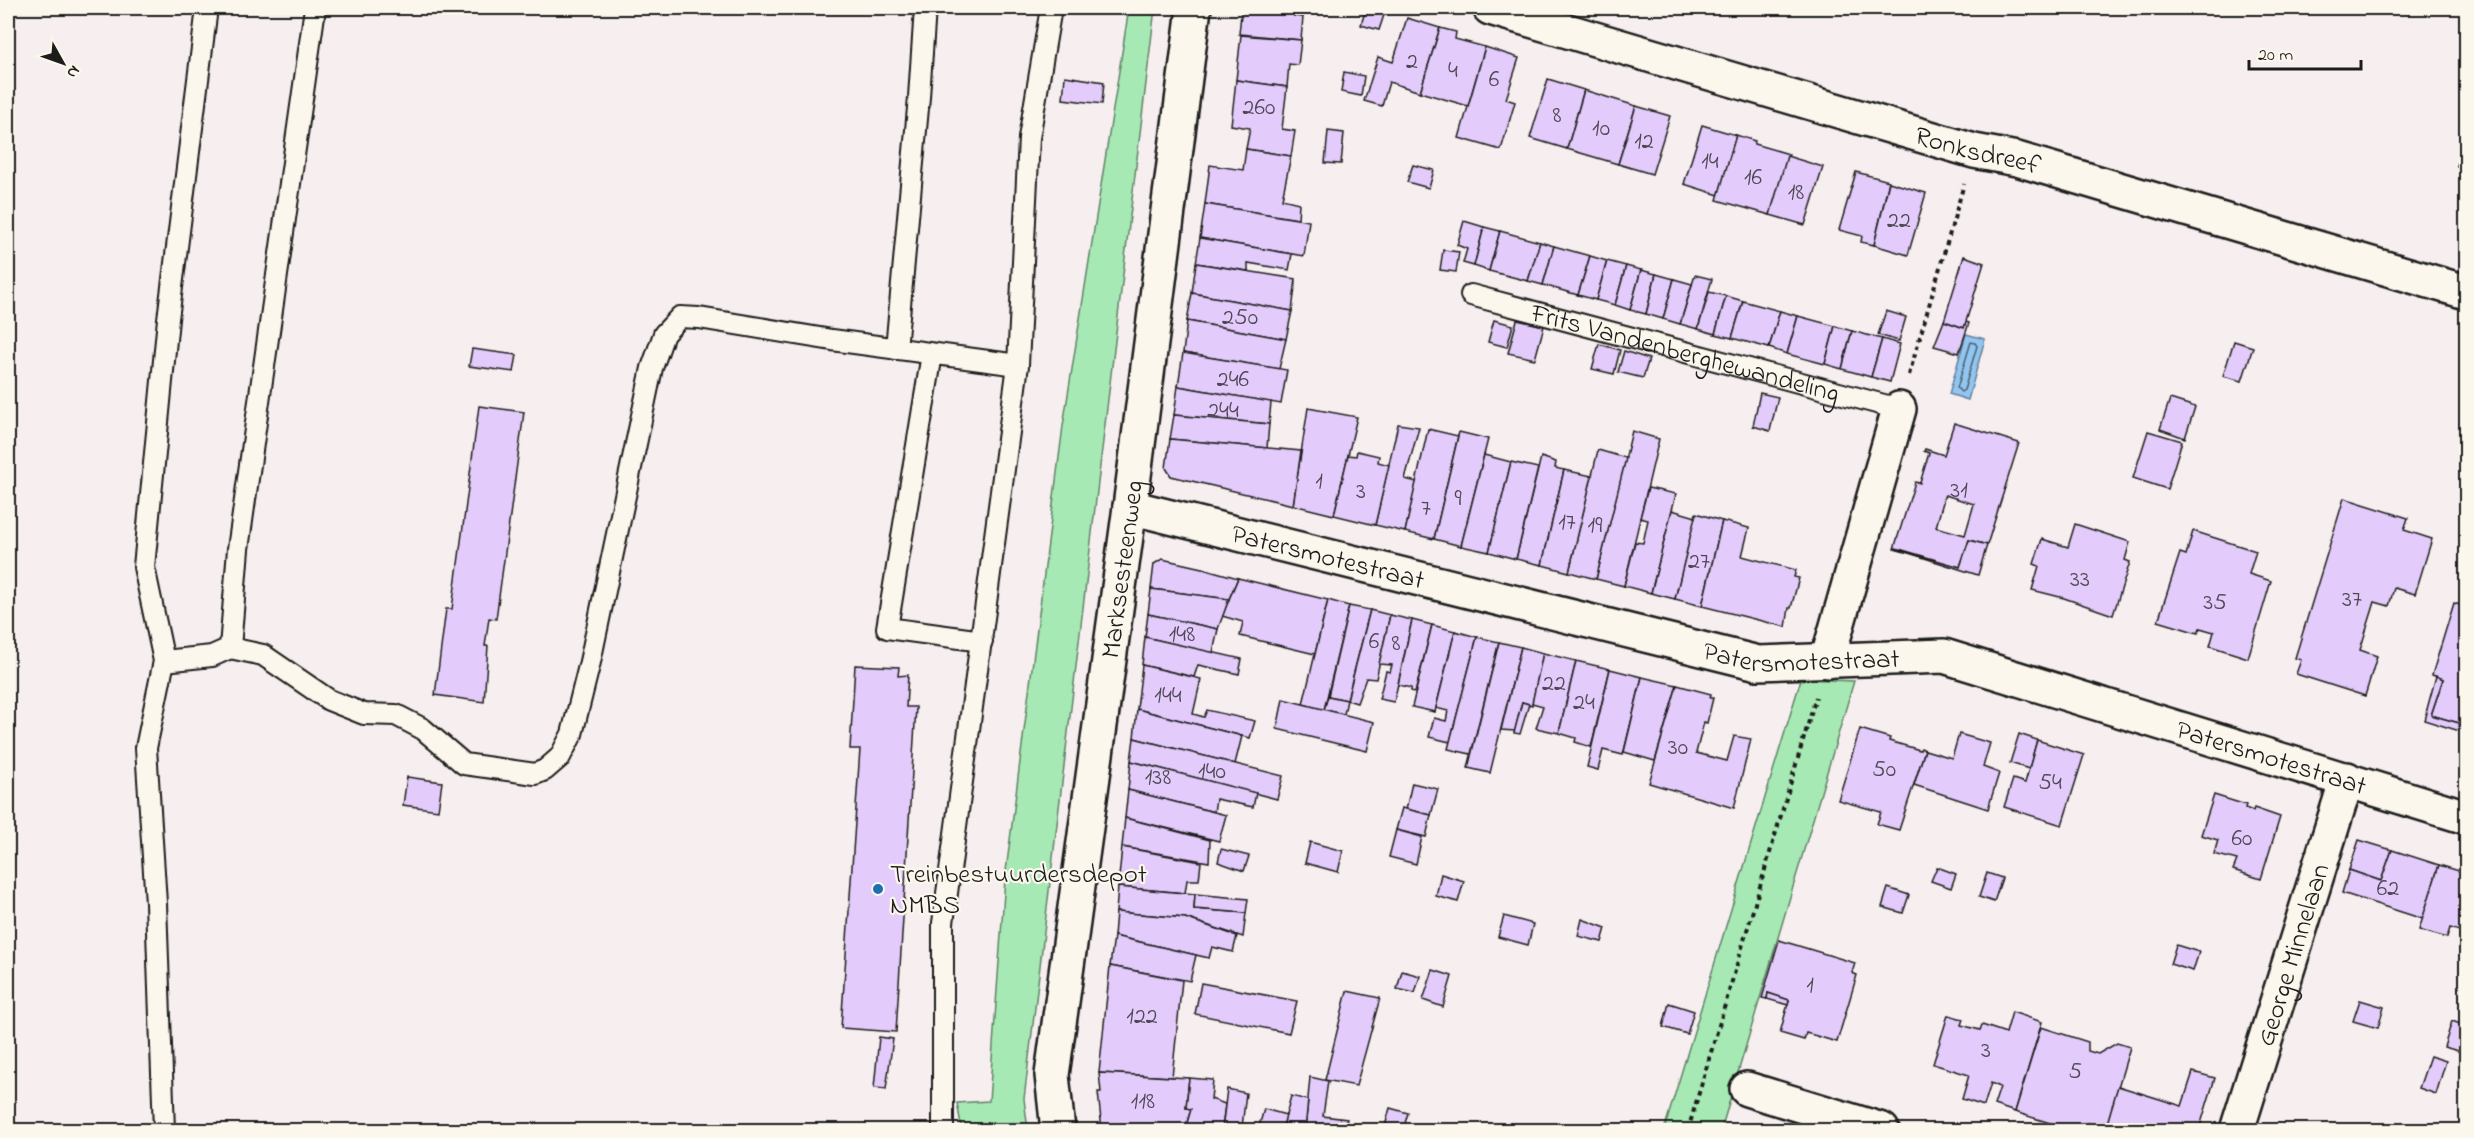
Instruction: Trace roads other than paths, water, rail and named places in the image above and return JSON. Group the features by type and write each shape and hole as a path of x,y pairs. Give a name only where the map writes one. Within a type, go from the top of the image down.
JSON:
{"street":[{"name":"Marksesteenweg","path":"1058,1131 1052,1075 1130,507 1194,8"},
{"name":"Ronksdreef","path":"1490,8 1974,151 2017,159 2466,292"},
{"path":"1827,661 1899,409"},
{"name":"Patersmotestraat","path":"1130,507 1758,663 1944,656 2466,817"},
{"name":"George Minnelaan","path":"2237,1131 2347,779"},
{"path":"1747,1089 1882,1131"}],"lane":[{"path":"164,1131 156,903 146,748 164,661 144,567 168,318 207,8"},
{"path":"230,648 238,549 315,8"},
{"path":"896,349 925,8"},
{"path":"943,1131 943,923 1018,365 1029,138 1046,25 1051,8"},
{"name":"Frits Vandenberghewandeling","path":"1471,295 1899,409"},
{"path":"164,661 212,656 230,648 263,655 329,700 364,714 396,715 423,729 464,764 535,774 545,770 560,757 572,734 590,662 652,368 664,334 680,317 1018,365"},
{"path":"932,354 886,628 982,641"}],"water":[{"path":"1966,334 1985,339 1968,400 1949,394"}],"place":[{"name":"Treinbestuurdersdepot NMBS","path":"878,889"}]}
